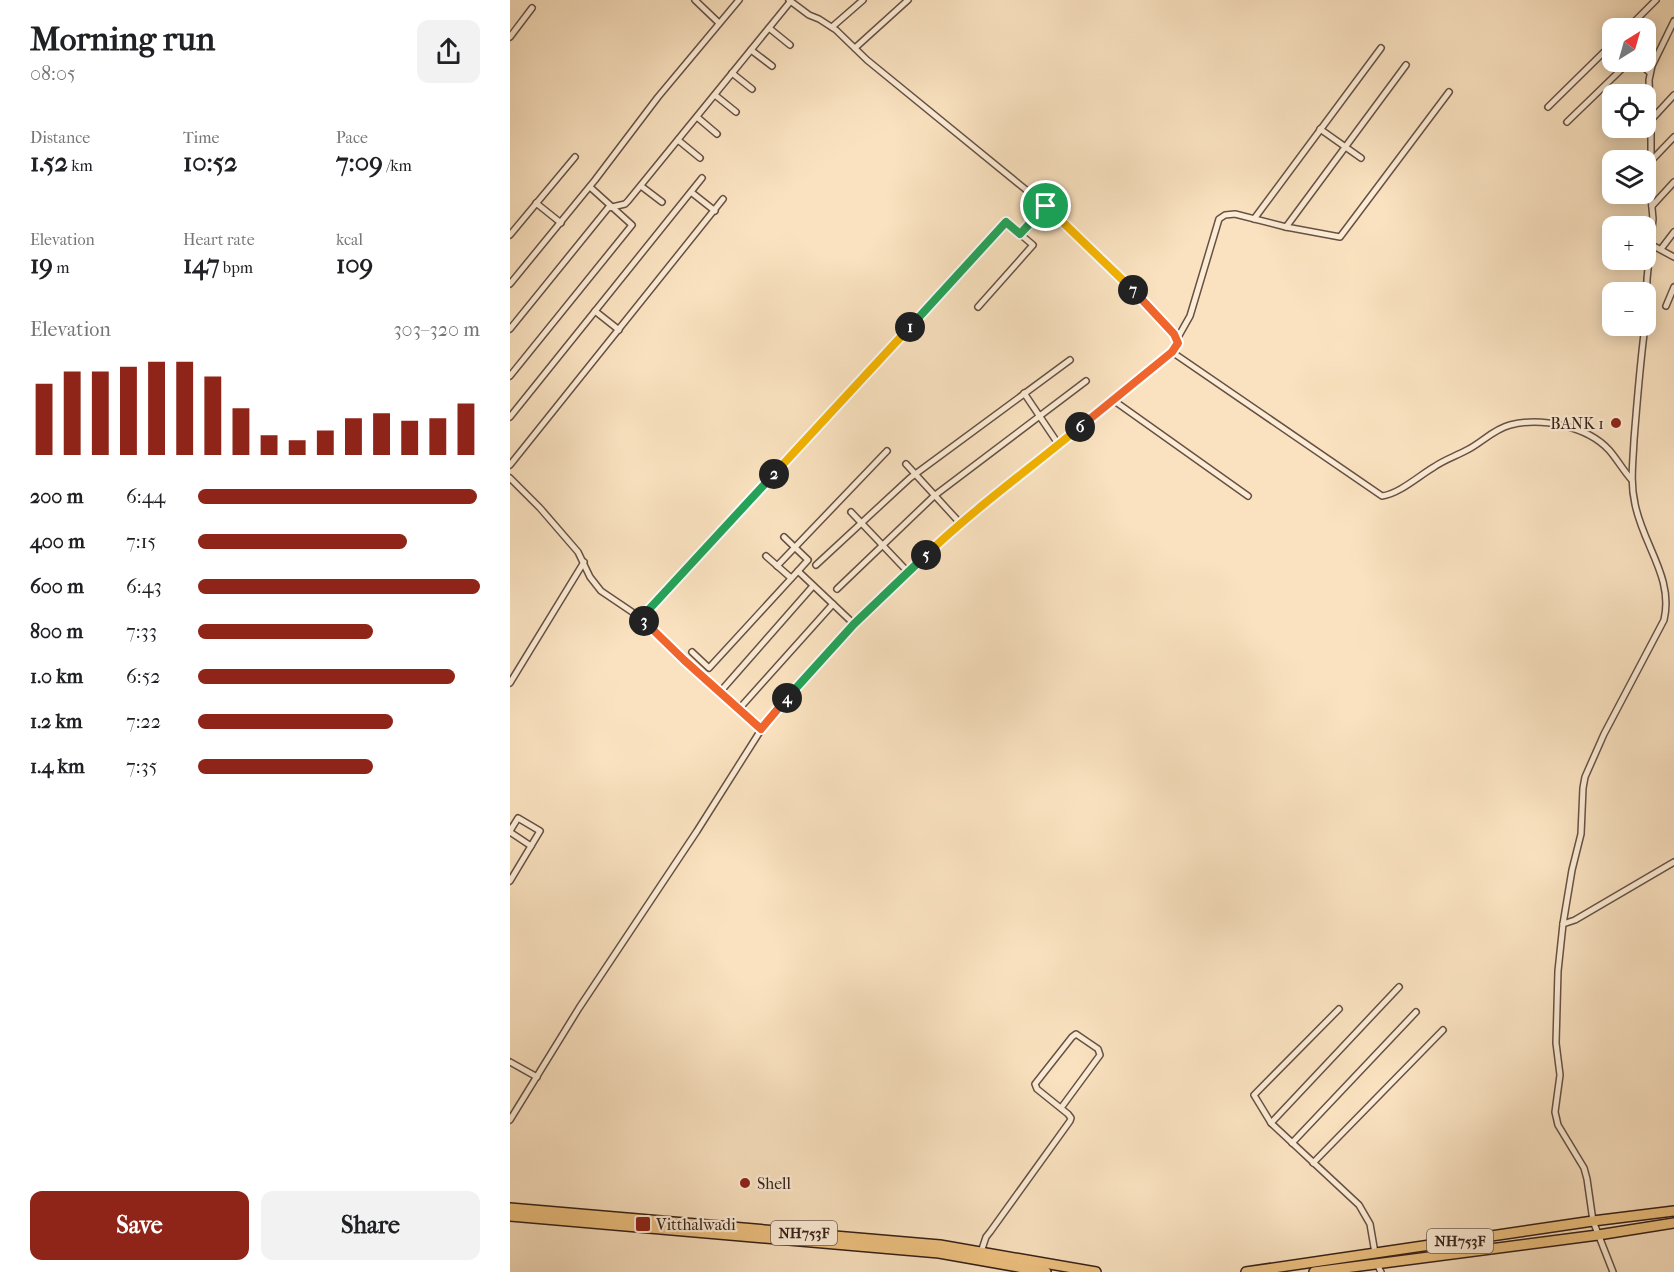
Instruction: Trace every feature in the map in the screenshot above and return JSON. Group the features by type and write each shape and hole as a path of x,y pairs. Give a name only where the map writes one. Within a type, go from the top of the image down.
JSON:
{"highway":[{"name":"NH753F","path":"510,1208 940,1245 1096,1272"},
{"name":"NH753F","path":"1246,1272 1674,1210"},
{"name":"NH753F","path":"510,1216 939,1253 1047,1272"},
{"name":"NH753F","path":"1314,1272 1379,1268 1674,1223"}],"street":[{"path":"695,0 719,23"},
{"path":"510,284 590,187 658,97 739,0"},
{"path":"832,27 863,0"},
{"path":"855,48 908,0"},
{"path":"1638,18 1656,0"},
{"path":"510,330 608,208 625,204 641,186 790,1 809,15 832,27 867,60 1046,206 1145,302 1177,339"},
{"path":"510,37 532,8"},
{"path":"1656,58 1674,21"},
{"path":"769,28 790,45"},
{"path":"1254,219 1381,48"},
{"path":"751,50 771,66"},
{"path":"1548,107 1602,54"},
{"path":"1286,227 1406,65"},
{"path":"1568,122 1619,72"},
{"path":"1649,72 1650,84"},
{"path":"732,73 752,89"},
{"path":"510,1120 512,1111 537,1077 761,729 818,662 854,624 960,523 1172,352 1190,316 1219,219 1225,215 1235,214 1340,237 1449,92"},
{"path":"715,95 736,112"},
{"path":"1656,115 1674,95"},
{"path":"697,117 717,134"},
{"path":"1320,129 1361,158"},
{"path":"1656,156 1674,137"},
{"path":"678,140 700,158"},
{"path":"510,234 575,157"},
{"path":"510,417 702,178"},
{"path":"1653,216 1652,206 1674,182"},
{"path":"641,186 662,202"},
{"path":"510,376 632,225 590,187"},
{"path":"691,192 715,211"},
{"path":"510,465 723,199"},
{"path":"536,203 561,223"},
{"path":"1020,234 1046,206"},
{"path":"641,618 1006,222 1033,245 978,307"},
{"path":"1661,249 1674,232"},
{"path":"1656,247 1674,257"},
{"path":"1666,306 1674,287"},
{"path":"595,311 619,330"},
{"path":"1613,1272 1593,1221 1584,1168 1558,1125 1555,1112 1560,1075 1556,1043 1556,1013 1563,924 1581,834 1585,777 1604,734 1669,610 1669,587 1661,564 1639,521 1631,479 1644,336"},
{"path":"1172,352 1383,496 1393,493 1508,426 1520,423 1564,425 1581,431 1608,449 1631,479"},
{"path":"816,565 915,474 1070,360"},
{"path":"837,589 935,496 1086,381"},
{"path":"1024,393 1059,445"},
{"path":"1113,400 1248,496"},
{"path":"777,566 887,451"},
{"path":"906,464 960,523"},
{"path":"510,478 578,552 590,577 602,591 641,618 761,729"},
{"path":"851,512 908,572"},
{"path":"692,652 709,668 808,560 784,537"},
{"path":"766,556 791,578"},
{"path":"510,683 584,562"},
{"path":"798,571 854,624"},
{"path":"720,692 813,586"},
{"path":"739,709 833,604"},
{"path":"510,880 531,846 540,831 518,818 510,831 531,846"},
{"path":"1563,924 1575,920 1674,862"},
{"path":"1271,1123 1399,987"},
{"path":"1339,1009 1254,1095 1271,1123 1359,1205 1367,1217 1375,1253"},
{"path":"1292,1143 1416,1012"},
{"path":"1313,1162 1443,1030"},
{"path":"981,1252 986,1237 1070,1121 1070,1116 1037,1089 1035,1084 1076,1034 1098,1049 1100,1055 1061,1108"},
{"path":"510,1062 537,1077"}],"place":[{"name":"BANK 1","path":"1616,423"},
{"name":"Shell","path":"745,1183"},
{"name":"Vitthalwadi","path":"643,1224"}],"route":[{"path":"1046,206 1145,302 1174,334 1178,343 1176,348 958,525 854,624 761,729 641,618 1006,222 1020,234 1046,206"}]}
